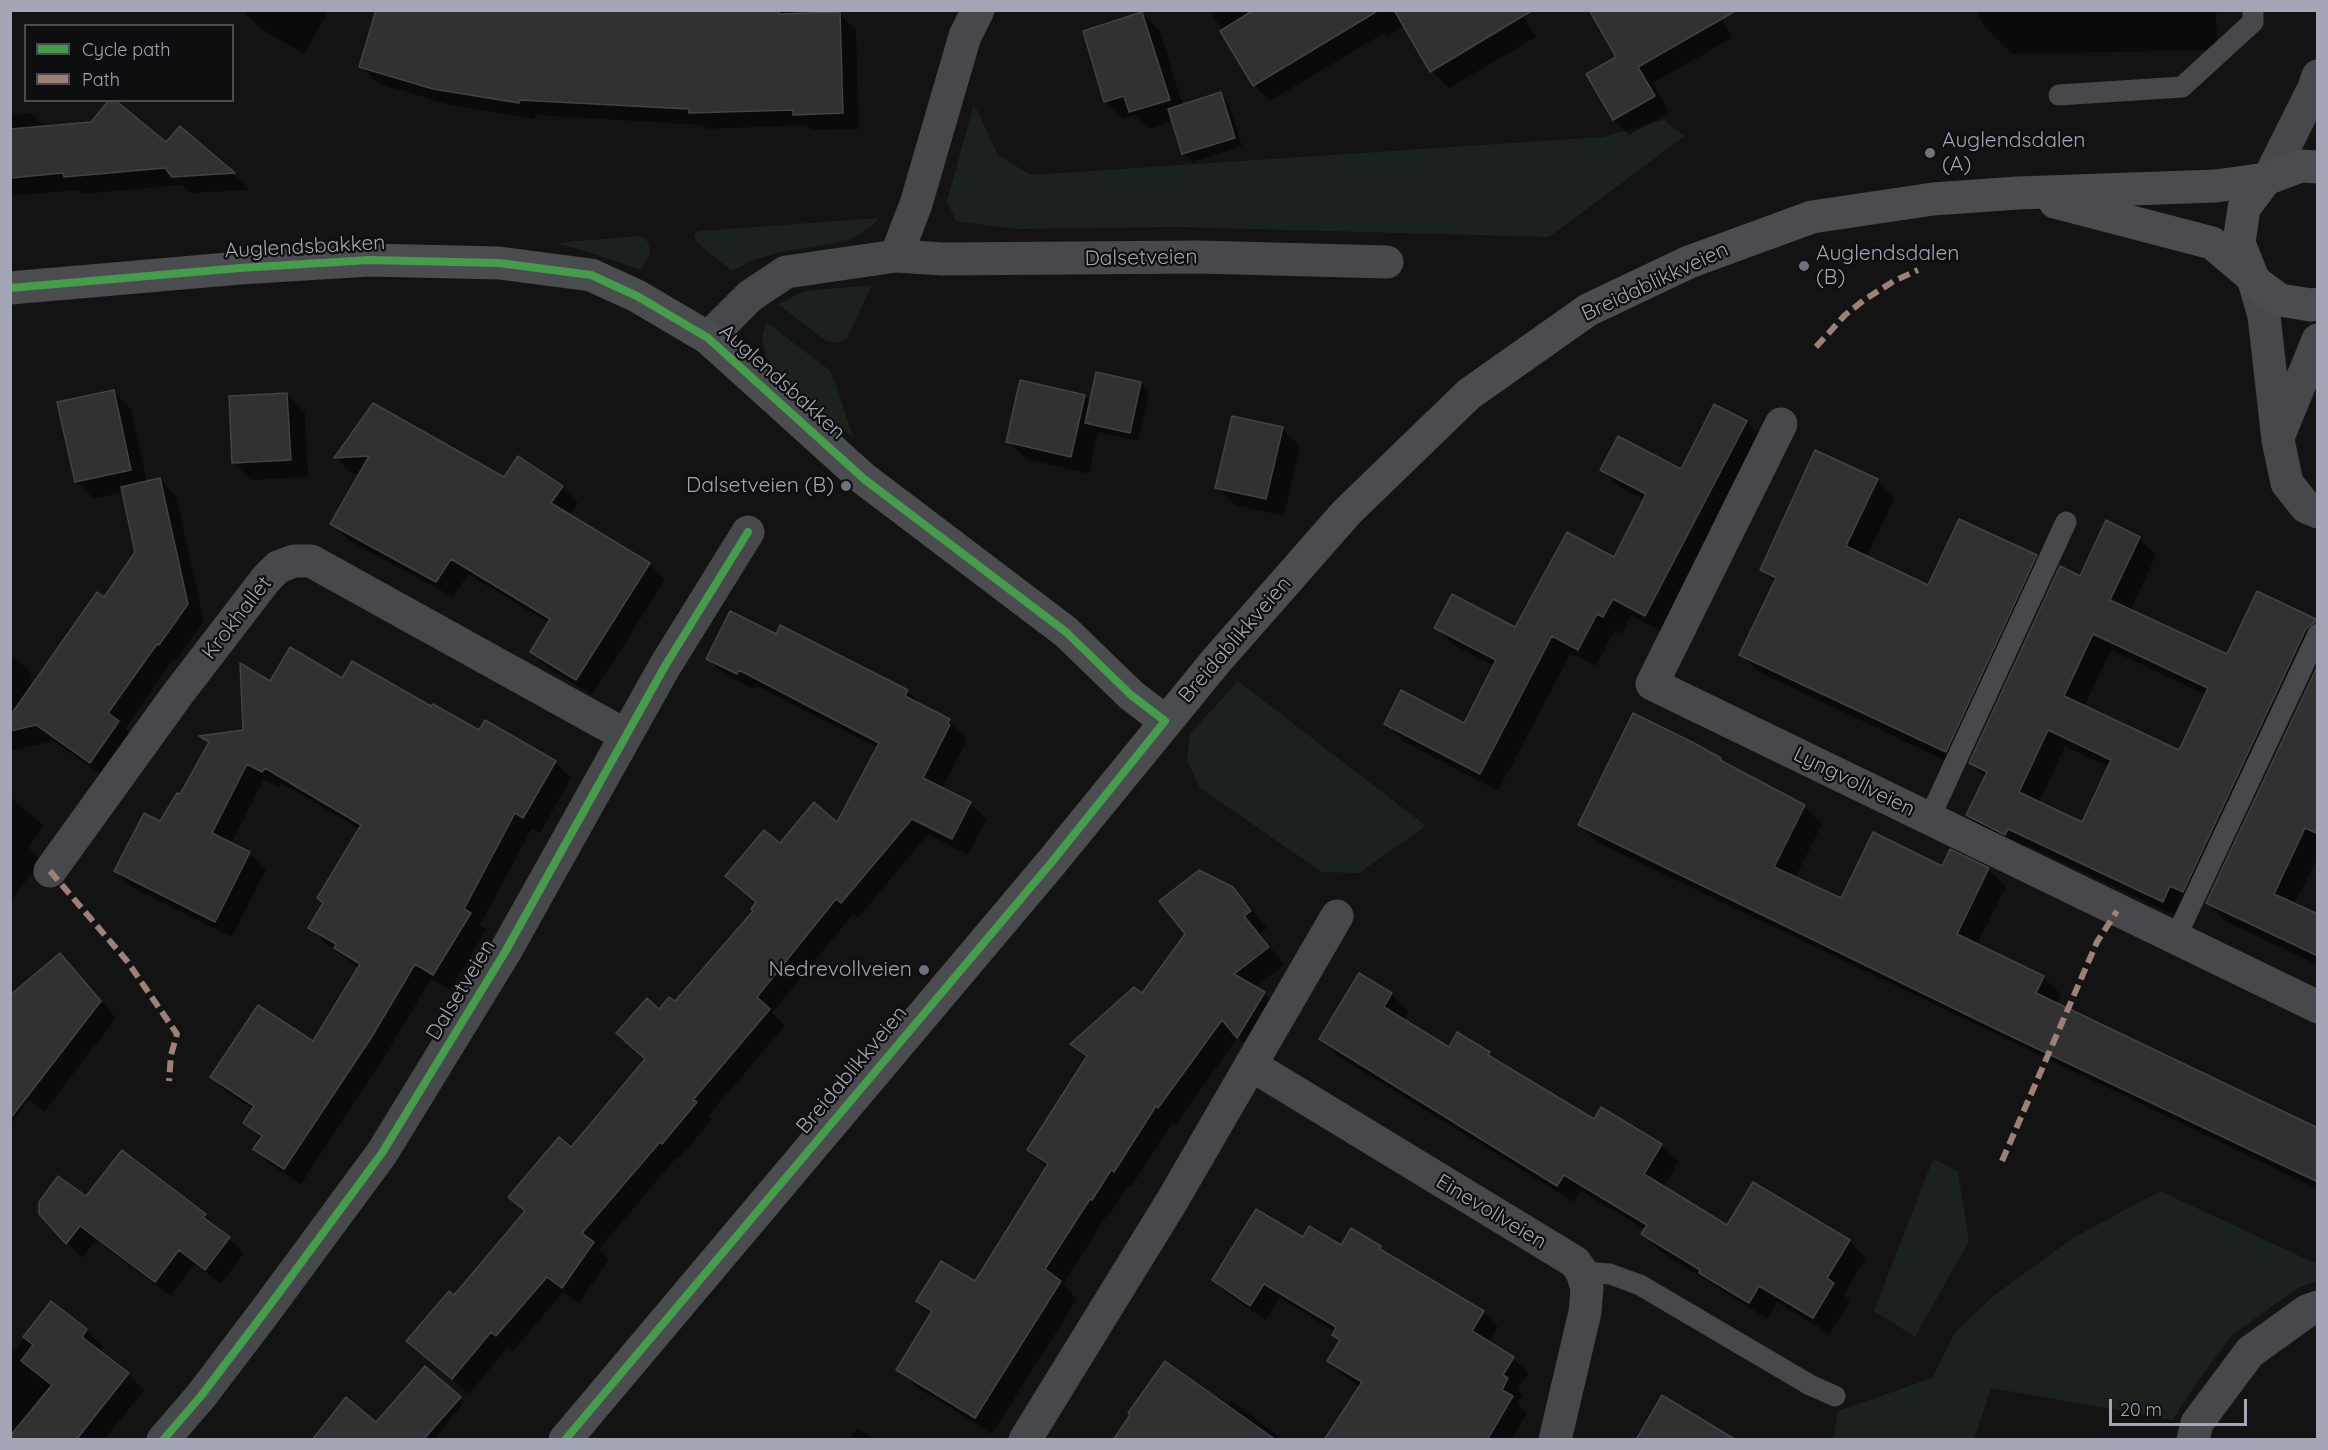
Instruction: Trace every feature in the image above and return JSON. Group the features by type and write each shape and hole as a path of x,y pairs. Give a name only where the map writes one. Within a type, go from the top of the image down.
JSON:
{"main road":[{"name":"Breidablikkveien","path":"565,1440 1051,863 1165,722 1347,512 1469,394 1588,310 1689,262 1812,217 1933,198 2216,186 2268,178 2300,166 2318,167"},
{"path":"2253,279 2239,243 2244,208 2268,178"},
{"name":"Breidablikkveien","path":"2018,193 2212,243 2280,300 2311,306 2318,304"},
{"name":"Auglendsbakken","path":"10,288 240,268 369,260 499,263 591,275 637,296 708,338 864,479 1066,632 1131,695 1165,722"}],"street":[{"path":"896,256 916,204 964,36 978,10"},
{"path":"2268,178 2318,76"},
{"name":"Dalsetveien","path":"708,338 750,296 786,272 896,256 979,259 1199,257 1387,262"},
{"path":"2253,279 2264,316 2278,440 2287,483 2306,507 2318,512"},
{"path":"2278,440 2318,340"},
{"name":"Lyngvollveien","path":"1781,424 1652,684 2318,1007"},
{"name":"Dalsetveien","path":"163,1440 201,1396 382,1153 505,952 689,624 748,532"},
{"name":"Krokhallet","path":"50,871 177,695 266,579 278,567 294,561 311,561 625,735"},
{"path":"1025,1440 1172,1201 1337,916"},
{"name":"Einevollveien","path":"1251,1065 1575,1262 1582,1272"},
{"path":"1555,1440 1585,1312 1587,1288 1582,1272"},
{"path":"2193,1440 2197,1423 2250,1352 2307,1311 2318,1307"}],"lane":[{"path":"2059,95 2182,87 2253,22 2253,10"},
{"path":"1929,819 2066,522"},
{"path":"2175,939 2318,634"},
{"path":"1582,1272 1610,1274 1640,1285 1810,1385 1835,1396"}],"shaded area":[{"path":"974,104 998,155 1031,175 1603,137 1664,120 1685,136 1549,237 1178,227 1016,229 956,221 947,201"},
{"path":"879,218 870,228 847,241 776,253 751,261 732,271 701,246 695,240 694,235 699,231"},
{"path":"639,236 646,239 650,254 641,270 555,243"},
{"path":"872,285 847,338 837,343 826,341 778,304 805,291"},
{"path":"766,322 828,369 835,381 853,437 810,403 774,370 766,356 762,338"},
{"path":"1238,681 1426,826 1359,873 1322,872 1200,788 1187,760 1190,734"},
{"path":"1933,1159 1958,1171 1969,1241 1915,1337 1874,1311"},
{"path":"2160,1191 2317,1264 2317,1281 2298,1288 2232,1335 2193,1388 2173,1420 1991,1388 1974,1439 1833,1439 1838,1411 1932,1378 1955,1333 1992,1297 2073,1238"}],"building":[{"path":"376,10 779,10 779,14 840,12 843,113 793,115 793,110 689,113 689,109 519,100 519,103 433,89 359,67"},
{"path":"1254,10 1379,10 1253,86 1220,31"},
{"path":"1394,10 1533,10 1430,72"},
{"path":"1589,10 1737,10 1638,67 1655,96 1613,120 1586,74 1616,57"},
{"path":"1142,12 1170,100 1129,112 1124,96 1104,102 1083,31"},
{"path":"1221,92 1235,138 1182,154 1168,109"},
{"path":"107,102 117,102 166,142 180,126 235,173 172,177 165,168 64,177 63,173 10,178 10,129 91,122"},
{"path":"1096,372 1141,382 1130,433 1085,423"},
{"path":"1020,380 1085,395 1071,457 1006,442"},
{"path":"114,390 131,470 75,482 57,402"},
{"path":"287,393 291,460 232,463 229,396"},
{"path":"373,403 504,477 518,456 563,486 551,503 650,563 576,680 530,652 550,619 451,559 436,582 330,524 369,456 334,458"},
{"path":"1714,404 1747,421 1645,616 1613,599 1603,617 1597,614 1578,650 1552,636 1480,774 1384,724 1401,690 1464,723 1496,660 1434,628 1452,594 1515,627 1567,532 1614,557 1646,494 1600,470 1618,436 1681,469"},
{"path":"1232,416 1283,427 1266,499 1215,488"},
{"path":"1815,450 1878,479 1846,546 1928,585 1959,519 2037,555 1946,752 1739,655 1776,578 1760,570"},
{"path":"160,478 188,604 108,713 119,721 90,763 36,725 10,731 10,716 97,592 104,597 135,552 121,487"},
{"path":"2106,520 2140,537 2110,600 2227,654 2257,591 2318,620 2306,629 2183,892 2170,886 2163,902 2008,829 2005,835 1966,815 1987,772 1969,763 2060,566 2080,576","holes":["2093,634 2208,688 2179,750 2064,696","2048,730 2111,760 2082,822 2019,792"]},
{"path":"730,611 776,634 780,625 908,690 905,696 950,719 948,723 950,725 923,778 971,802 952,839 912,819 841,903 836,899 757,997 770,1009 693,1100 697,1102 662,1144 660,1142 582,1233 594,1242 562,1288 547,1277 496,1336 491,1332 452,1379 406,1341 449,1291 454,1295 525,1211 508,1197 559,1137 571,1147 645,1059 616,1033 647,998 659,1009 669,997 675,1001 753,911 751,909 756,902 725,876 764,830 780,843 814,802 837,822 879,743 739,670 737,674 706,659"},
{"path":"290,647 342,678 352,661 431,706 433,704 479,730 485,720 556,761 523,818 515,813 464,909 471,913 433,975 415,964 371,1038 284,1169 253,1149 262,1136 243,1123 254,1106 210,1077 258,1005 313,1041 360,964 334,948 336,944 308,928 323,903 317,898 361,825 265,768 262,772 247,764 212,833 250,852 215,922 114,871 144,813 160,821 177,793 180,794 209,742 199,736 243,730 240,663 270,681"},
{"path":"2318,665 2318,834 2305,828 2274,894 2318,914 2318,956 2206,903"},
{"path":"1633,713 1694,743 1721,758 1720,760 1805,805 1774,867 1841,898 1873,832 1942,866 1950,849 1989,868 1957,934 2044,976 2036,993 2318,1128 2318,1182 2000,1031 1578,825"},
{"path":"1199,870 1233,887 1251,911 1244,916 1269,947 1234,974 1265,992 1237,1038 1222,1020 1158,1108 1156,1106 1114,1172 1111,1170 1092,1200 1090,1199 1045,1269 1061,1281 975,1418 896,1370 932,1311 916,1301 941,1261 975,1281 1048,1164 1027,1150 1087,1056 1070,1044 1134,987 1142,993 1185,934 1159,901"},
{"path":"60,953 101,1001 10,1119 10,995"},
{"path":"1359,973 1392,993 1384,1007 1449,1047 1457,1032 1490,1052 1488,1055 1594,1119 1601,1107 1662,1144 1644,1174 1727,1225 1753,1182 1850,1240 1827,1278 1834,1283 1813,1318 1759,1286 1749,1303 1641,1234 1647,1225 1564,1175 1557,1186 1319,1039"},
{"path":"122,1150 206,1214 203,1217 230,1237 205,1270 179,1250 155,1282 80,1226 66,1244 39,1214 39,1202 58,1176 86,1196"},
{"path":"1256,1209 1303,1237 1309,1226 1341,1245 1351,1228 1381,1246 1380,1249 1484,1311 1472,1331 1514,1357 1503,1375 1508,1378 1502,1390 1513,1396 1487,1440 1324,1440 1362,1382 1327,1361 1340,1340 1332,1335 1336,1327 1264,1284 1250,1306 1212,1280"},
{"path":"51,1301 87,1329 82,1337 129,1373 76,1440 10,1440 10,1436 52,1385 21,1361 33,1345 23,1337"},
{"path":"1165,1361 1276,1440 1113,1440 1130,1415 1128,1413"},
{"path":"425,1366 461,1397 423,1440 312,1440 346,1397 376,1422"},
{"path":"1662,1395 1736,1440 1636,1440"}],"marked path":[{"path":"1816,347 1845,315 1864,300 1894,281 1918,270"},
{"path":"50,871 127,961 177,1034 171,1055 169,1081"},
{"path":"2002,1161 2097,942 2117,911"}],"cycle path":[{"path":"10,288 240,268 369,260 499,263 591,275 637,296 708,338 864,479 1066,632 1131,695 1165,721 1051,863 565,1440"},
{"path":"163,1440 201,1396 382,1153 505,952 665,666 748,532"}],"place":[{"name":"Auglendsdalen (A)","path":"1930,153"},
{"name":"Auglendsdalen (B)","path":"1804,266"},
{"name":"Dalsetveien (B)","path":"846,486"},
{"name":"Nedrevollveien","path":"924,970"}]}
